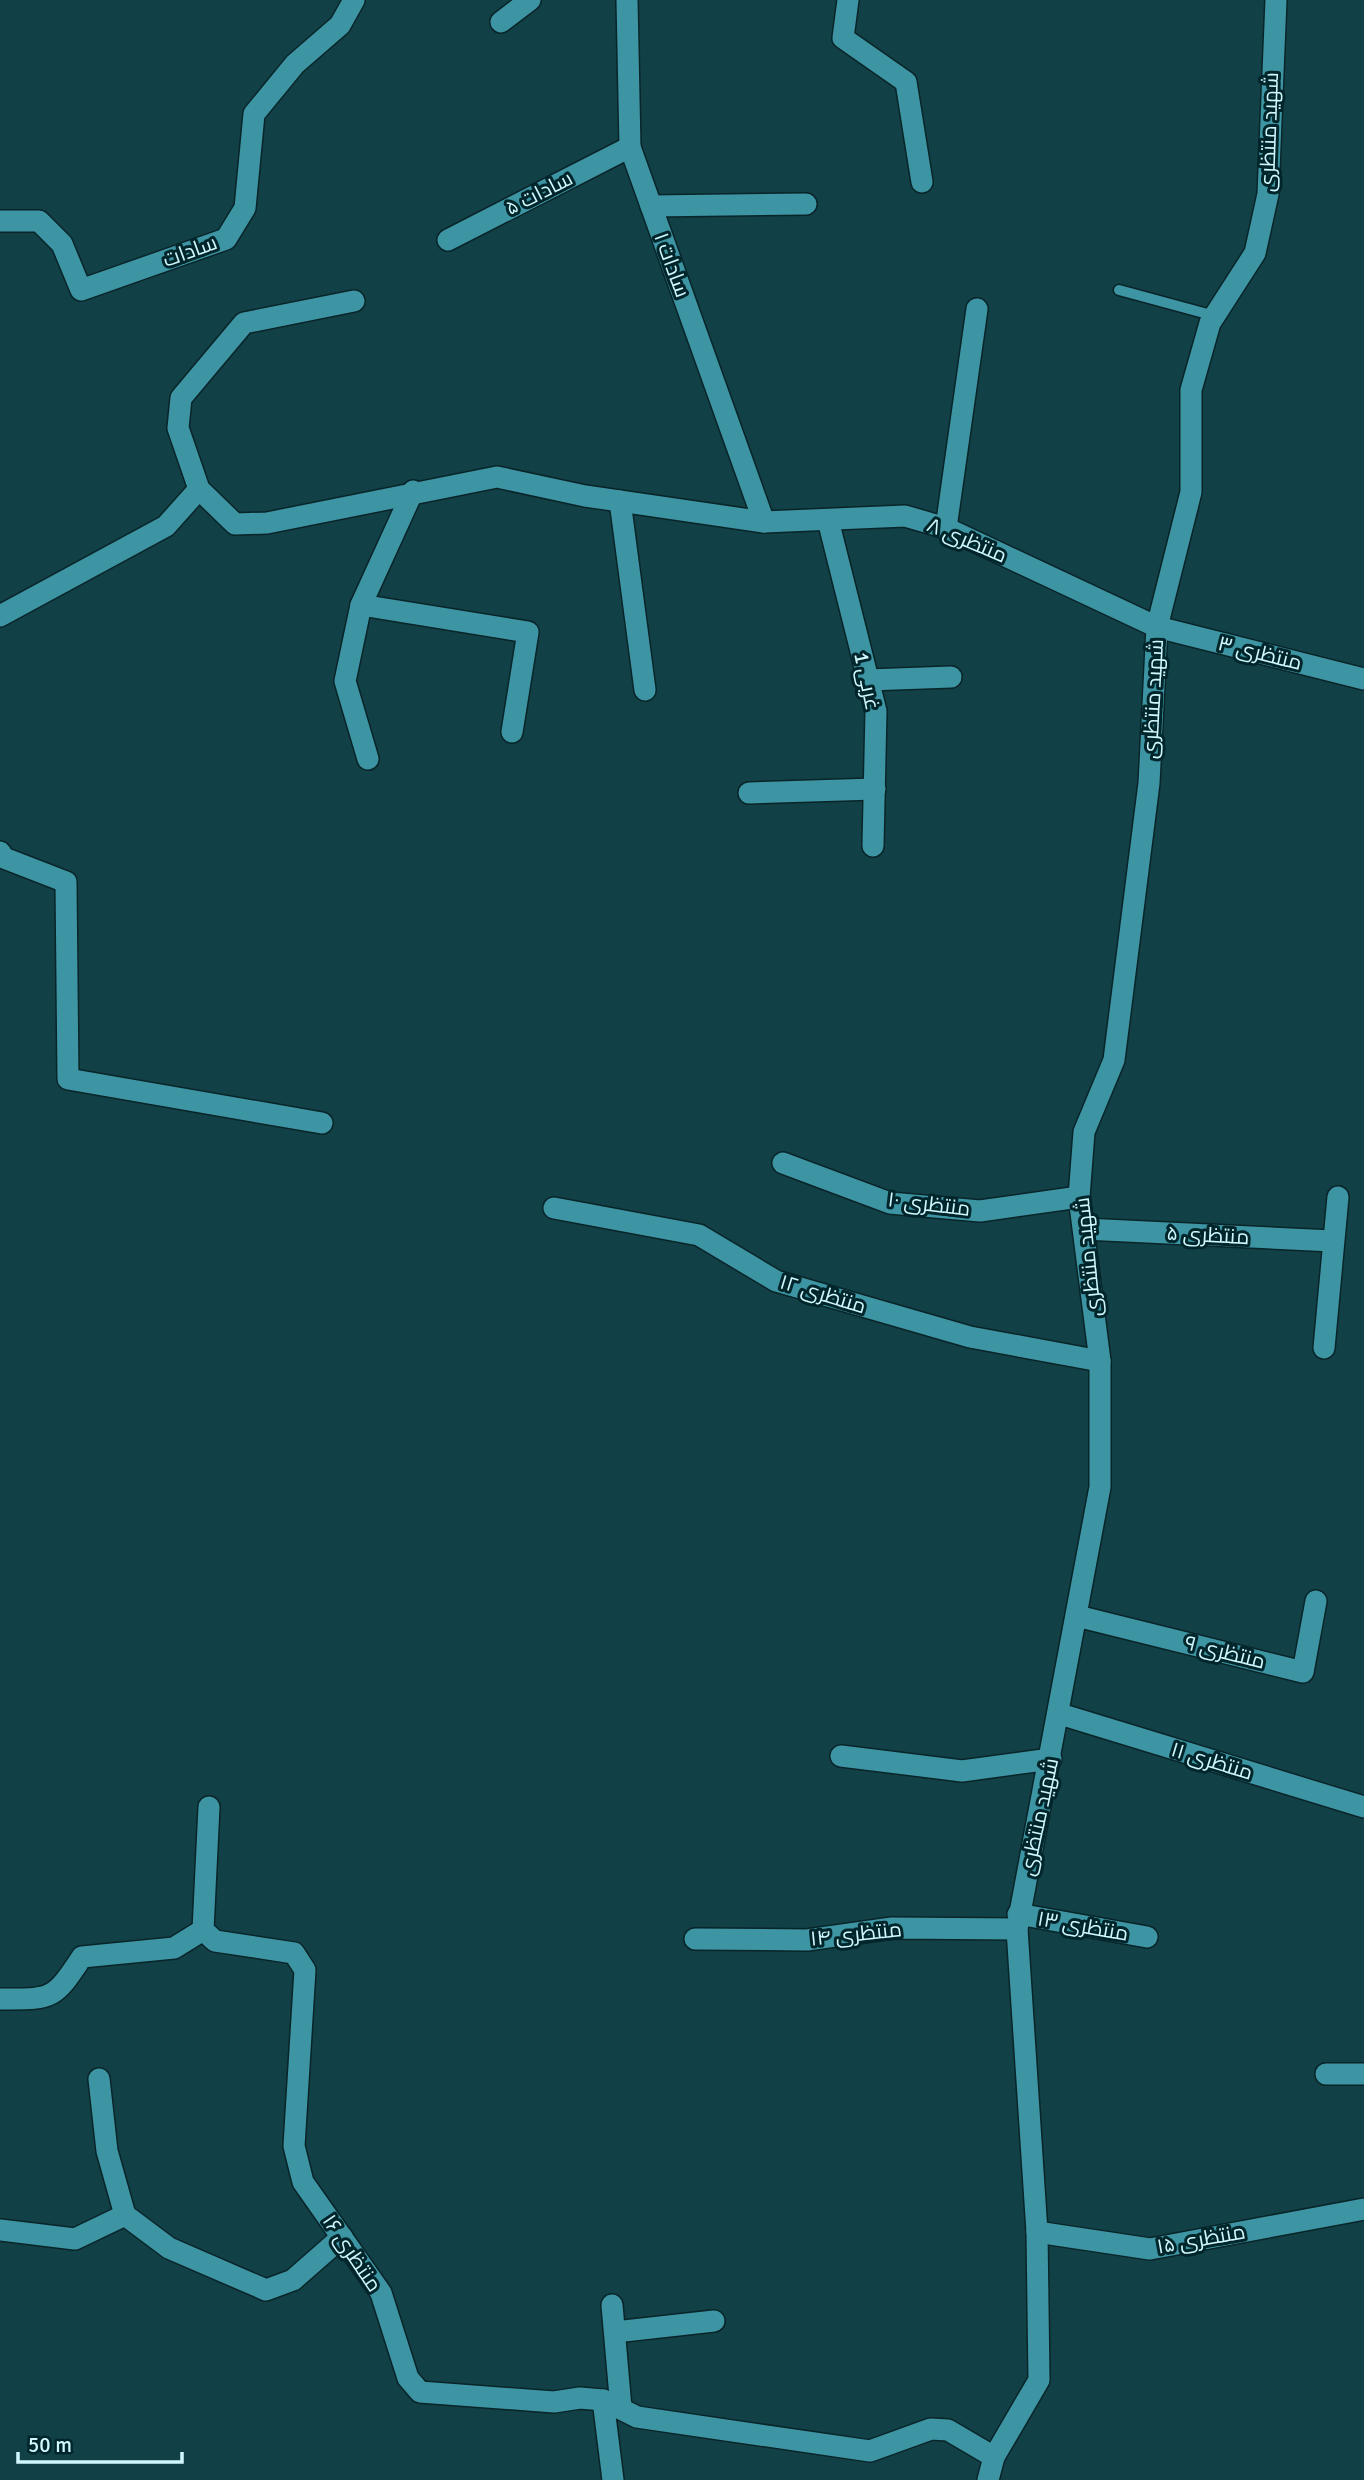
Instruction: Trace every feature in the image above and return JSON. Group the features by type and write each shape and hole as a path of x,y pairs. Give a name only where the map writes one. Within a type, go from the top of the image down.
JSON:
{"street":[{"name":"سادات","path":"0,221 39,221 62,244 80,290 226,239 245,208 254,114 295,64 340,25 354,0"},
{"path":"501,22 530,0"},
{"name":"سادات ۱","path":"627,0 630,147 764,522"},
{"path":"848,0 843,38 906,82 922,182"},
{"name":"شهید منتظری","path":"988,2480 994,2457 1040,2380 1037,2232 1018,1922 1060,1714 1100,1487 1100,1361 1079,1197 1084,1132 1114,1060 1149,783 1157,627 1191,492 1191,390 1215,316 1255,253 1268,194 1276,0"},
{"name":"سادات ۵","path":"448,240 630,147"},
{"path":"651,206 806,204"},
{"path":"0,615 166,526 199,489 178,428 181,398 244,323 354,302"},
{"path":"946,528 977,309"},
{"name":"منتظری ۸","path":"199,489 235,524 267,523 497,477 621,501 764,522 905,516 946,528 1157,627"},
{"path":"368,759 345,681 361,605 413,492"},
{"path":"621,501 645,690"},
{"name":"غربی 1","path":"828,520 876,711 873,846"},
{"path":"361,605 528,632 512,732"},
{"name":"منتظری ۳","path":"1157,627 1364,679"},
{"path":"868,680 951,677"},
{"path":"749,793 875,789"},
{"path":"0,852 4,858 66,882 68,1079 322,1122"},
{"name":"منتظری ۱۰","path":"783,1163 890,1203 980,1211 1079,1197"},
{"path":"1324,1348 1338,1197"},
{"name":"منتظری ۱۲","path":"554,1208 699,1235 776,1281 970,1337 1100,1361"},
{"name":"منتظری ۵","path":"1084,1229 1332,1241"},
{"name":"منتظری ۹","path":"1077,1616 1303,1672 1316,1601"},
{"name":"منتظری ۱۱","path":"1060,1714 1364,1807"},
{"path":"841,1756 961,1771 1051,1759"},
{"path":"0,1999 44,1999 61,1988 82,1957 174,1948 203,1930 209,1807"},
{"name":"منتظری ۱۳","path":"1018,1922 1147,1937"},
{"name":"منتظری ۱۴","path":"695,1939 807,1940 892,1928 1018,1922"},
{"name":"منتظری ۱۶","path":"203,1930 215,1941 294,1953 305,1970 294,2146 303,2182 381,2293 408,2378 420,2392 554,2402 580,2398 612,2404 637,2417 870,2451 931,2429 948,2430 994,2457"},
{"path":"1326,2074 1364,2074"},
{"path":"99,2079 107,2151 125,2215 169,2248 266,2290 293,2280 342,2237"},
{"name":"منتظری ۱۵","path":"1037,2232 1150,2249 1364,2209"},
{"path":"0,2231 75,2239 125,2215"},
{"path":"612,2305 615,2332 613,2480"},
{"path":"615,2332 713,2321"}],"lane":[{"path":"1119,290 1215,316"}]}
